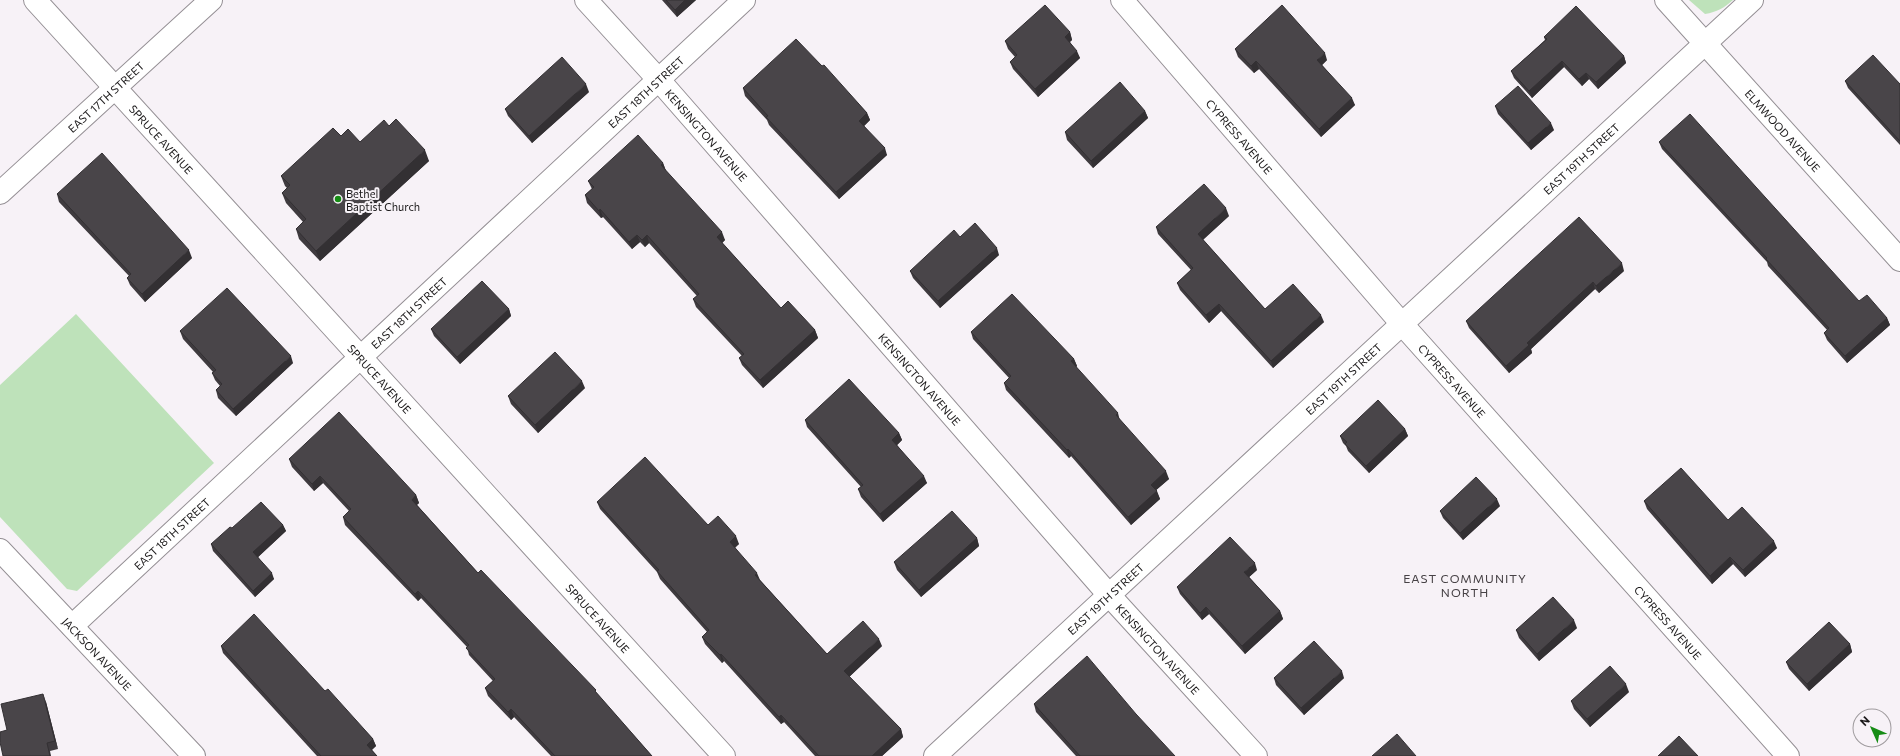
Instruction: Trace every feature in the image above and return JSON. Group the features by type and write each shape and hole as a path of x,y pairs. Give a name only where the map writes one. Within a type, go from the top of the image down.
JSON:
{"street":[{"name":"SPRUCE AVENUE","path":"35,0 116,87 360,358 724,756"},
{"name":"EAST 17TH STREET","path":"0,193 211,0"},
{"name":"KENSINGTON AVENUE","path":"586,0 658,79 1109,595 1256,756"},
{"name":"EAST 18TH STREET","path":"72,626 744,0"},
{"name":"CYPRESS AVENUE","path":"1122,0 1402,324 1788,756"},
{"name":"ELMWOOD AVENUE","path":"1666,0 1900,260"},
{"name":"EAST 19TH STREET","path":"935,756 1752,0"},
{"name":"JACKSON AVENUE","path":"0,550 194,756"}],"green space":[{"path":"1689,0 1733,0 1720,9 1705,14"},
{"path":"76,314 214,463 77,591 67,589 0,517 0,385"}],"building":[{"path":"666,0 685,0 675,10"},
{"path":"1045,5 1070,32 1065,37 1077,51 1035,89 1010,62 1017,55 1005,41"},
{"path":"1282,5 1325,53 1317,60 1352,98 1319,129 1256,61 1251,66 1235,49"},
{"path":"1576,6 1624,56 1596,82 1586,73 1579,79 1562,61 1529,91 1511,71 1547,39 1544,37"},
{"path":"796,39 822,66 824,65 867,113 859,121 885,148 836,192 766,117 768,116 743,88"},
{"path":"1873,55 1900,84 1900,141 1845,81"},
{"path":"562,57 586,84 529,136 505,109"},
{"path":"1120,82 1145,111 1091,161 1065,132"},
{"path":"1518,86 1551,123 1528,143 1495,106"},
{"path":"1690,114 1859,301 1867,295 1887,318 1845,356 1824,333 1829,328 1766,259 1767,258 1659,142"},
{"name":"Bethel Baptist Church","path":"396,119 425,150 316,251 296,229 306,219 282,193 290,185 281,176 333,128 341,136 348,129 360,142 384,120 389,126"},
{"path":"638,135 663,163 661,165 722,232 717,237 781,308 788,301 815,330 760,380 739,358 744,354 693,299 699,294 647,235 642,240 637,235 629,242 600,209 599,211 585,195 594,187 588,181"},
{"path":"102,153 189,250 142,294 127,278 131,274 57,194"},
{"path":"1204,184 1226,208 1198,234 1265,309 1293,284 1321,315 1271,361 1219,304 1206,315 1177,283 1193,268 1156,227"},
{"path":"1579,217 1622,263 1596,286 1593,282 1527,343 1529,345 1506,366 1466,321"},
{"path":"975,223 997,248 938,301 910,271 954,230 960,237"},
{"path":"482,281 509,309 457,357 431,329"},
{"path":"227,288 291,356 233,409 216,390 222,384 212,373 216,370 180,331"},
{"path":"1012,294 1074,359 1071,361 1118,413 1116,415 1166,471 1151,485 1157,491 1128,517 1068,449 1067,450 1004,383 1011,376 971,332"},
{"path":"555,352 582,381 535,425 508,396"},
{"path":"849,379 899,433 892,440 924,476 880,514 858,489 863,485 805,420"},
{"path":"1378,400 1405,429 1366,466 1345,444 1347,442 1340,436"},
{"path":"339,412 416,495 412,500 478,573 481,570 596,690 595,691 652,756 555,756 511,709 508,712 485,688 495,679 466,648 469,645 418,591 415,594 343,517 351,509 320,476 312,484 289,459"},
{"path":"645,457 708,525 718,516 736,536 730,542 757,573 755,575 827,654 863,621 879,639 844,671 901,729 872,756 819,756 781,715 779,717 721,654 720,655 702,637 709,630 657,571 659,570 597,502"},
{"path":"1681,468 1728,520 1742,507 1774,541 1743,570 1730,557 1710,576 1644,501"},
{"path":"1476,477 1497,499 1460,533 1440,511"},
{"path":"261,502 283,525 253,552 272,573 253,591 211,544 230,527 232,528"},
{"path":"952,511 977,538 919,590 894,562"},
{"path":"1230,537 1255,563 1244,572 1280,611 1242,646 1206,607 1200,613 1177,587"},
{"path":"1553,597 1574,620 1537,654 1516,630"},
{"path":"254,614 325,691 328,689 373,739 367,745 377,756 321,756 221,646"},
{"path":"1829,622 1850,644 1807,684 1786,662"},
{"path":"1314,641 1342,671 1301,708 1274,678"},
{"path":"1087,656 1136,714 1175,756 1080,756 1034,704"},
{"path":"1610,666 1626,684 1587,719 1571,701"},
{"path":"43,694 55,741 47,743 50,756 3,756 0,742 0,732 7,730 1,704"},
{"path":"1397,734 1416,756 1372,756"},
{"path":"1679,736 1698,756 1658,756"}],"place":[{"name":"Bethel Baptist Church","path":"338,199"}],"district":[{"name":"EAST COMMUNITY NORTH","path":"1465,585"}]}
